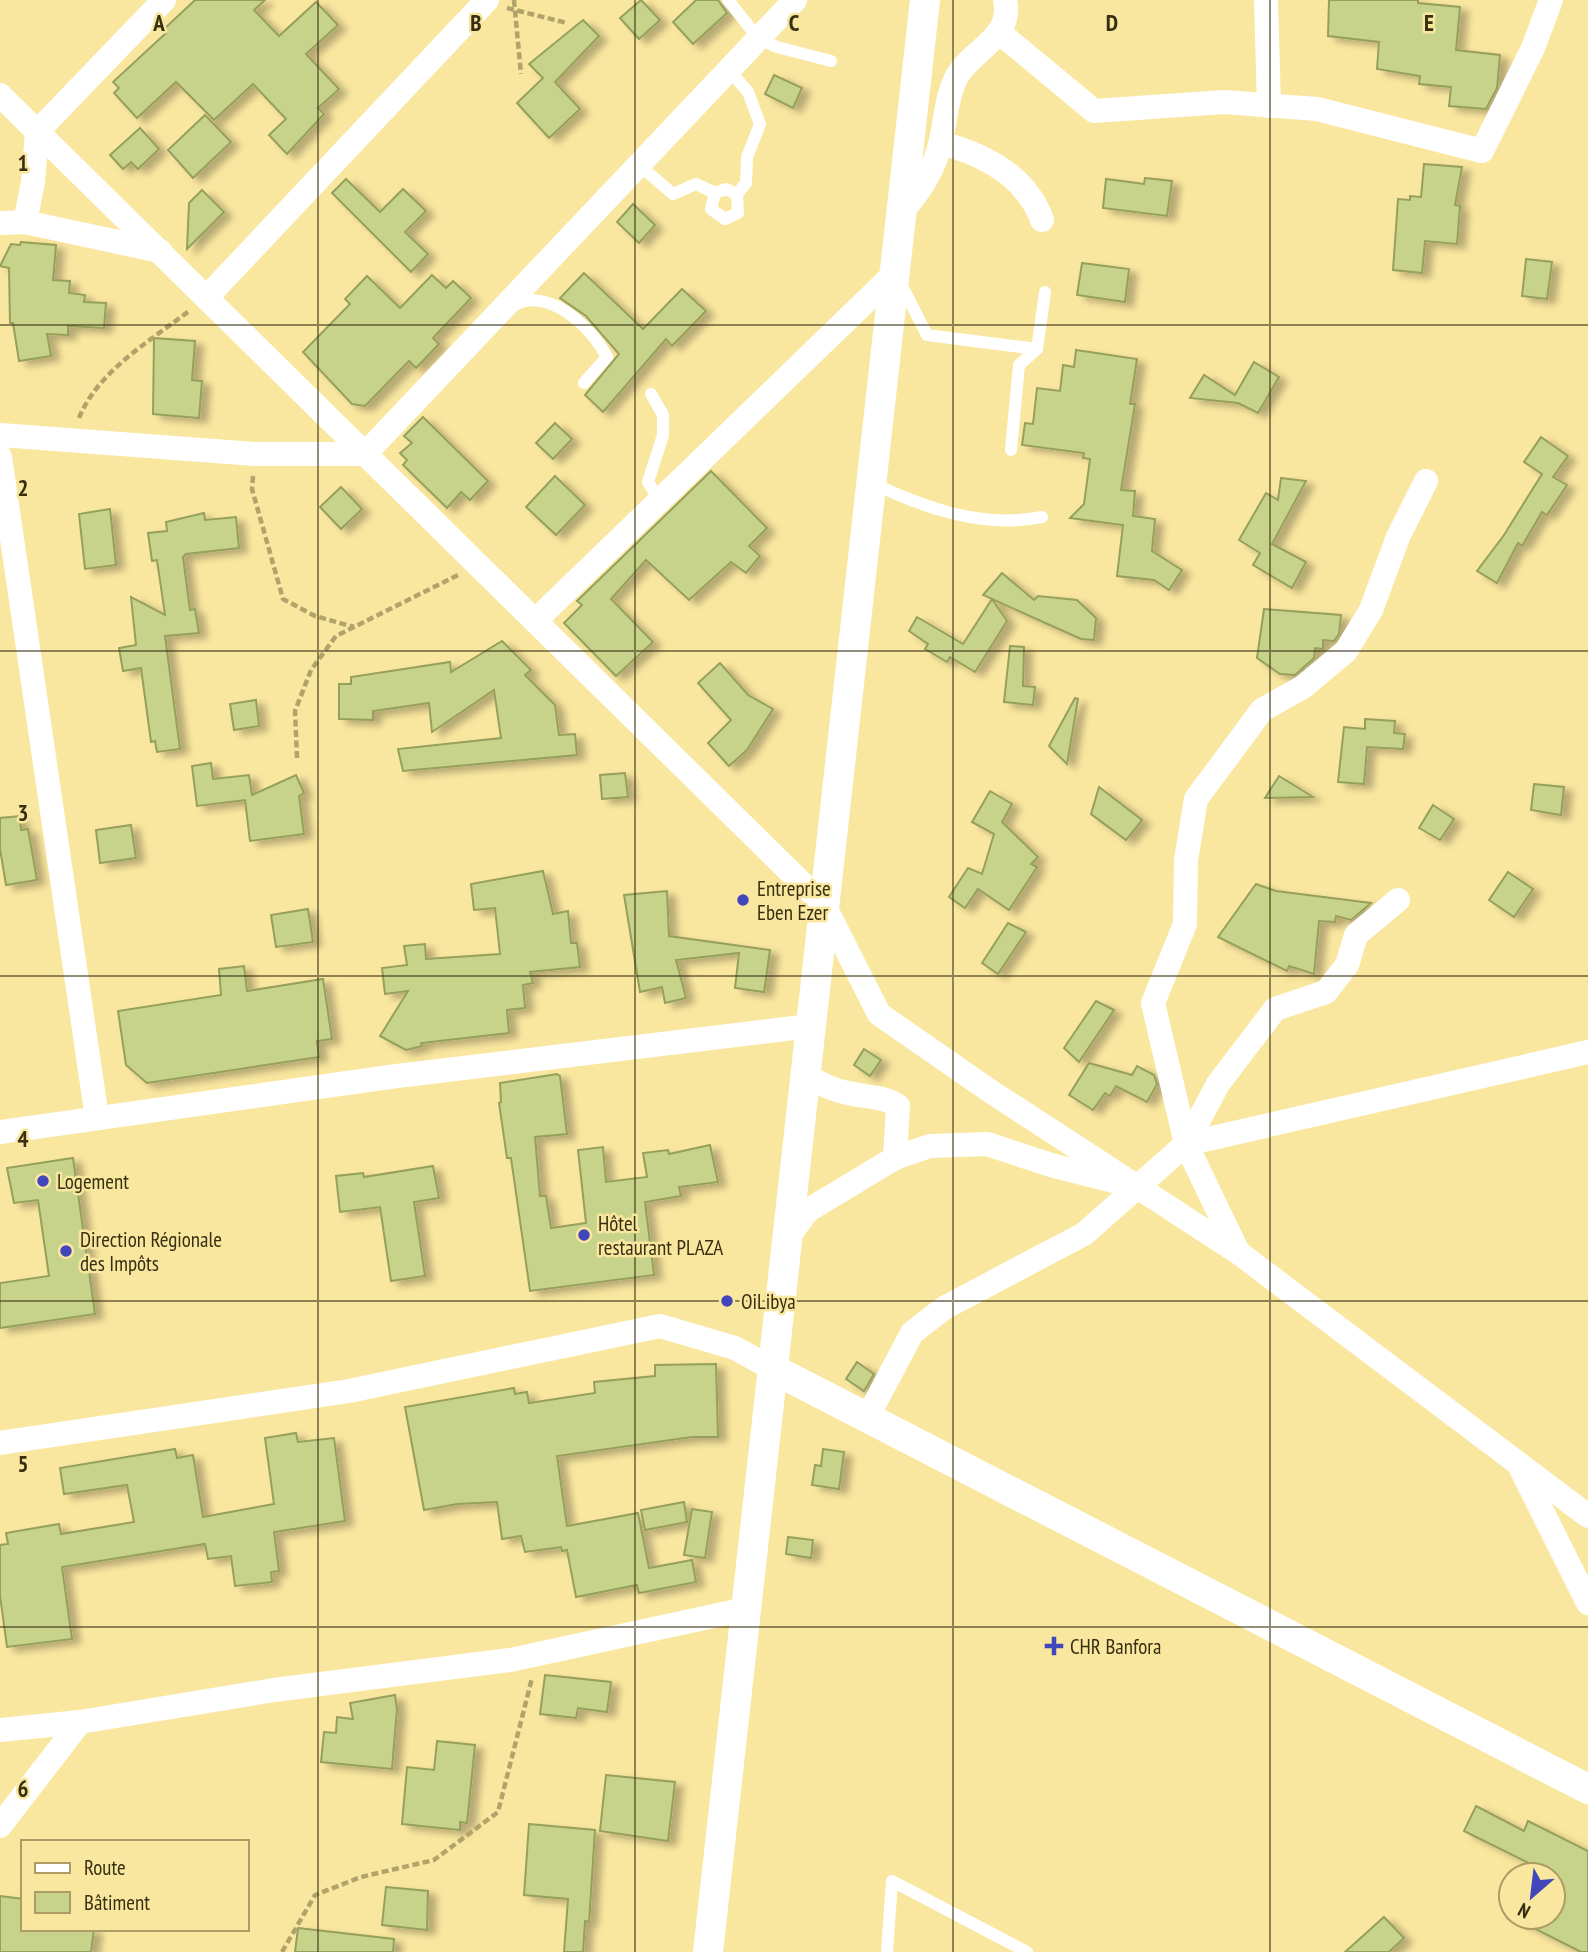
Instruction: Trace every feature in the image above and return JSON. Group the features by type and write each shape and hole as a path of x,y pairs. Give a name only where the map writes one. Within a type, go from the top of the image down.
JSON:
{"street":[{"path":"25,222 33,182 37,132 163,0"},
{"path":"0,435 255,454 365,454 795,0"},
{"path":"708,1952 925,0"},
{"path":"1266,0 1269,106"},
{"path":"1000,33 1094,111 1224,103 1317,109 1482,151 1533,48 1551,0"},
{"path":"900,214 923,188 941,143 947,99 957,75 1000,33 1004,2"},
{"path":"206,298 485,3"},
{"path":"0,96 824,905 879,1014 1238,1253 1588,1516"},
{"path":"941,143 974,151 1008,172 1036,204 1042,220"},
{"path":"0,223 25,222 160,251"},
{"path":"535,621 895,272"},
{"path":"0,457 8,558 97,1118"},
{"path":"1238,1253 1186,1144 1153,1003 1185,924 1186,860 1196,799 1262,710 1303,687 1346,651 1371,610 1398,537 1426,481"},
{"path":"867,1418 912,1334 944,1308 1084,1234 1186,1144 1218,1084 1275,1009 1326,992 1347,965 1356,934 1398,900"},
{"path":"0,1132 397,1076 810,1026"},
{"path":"1186,1144 1588,1052"},
{"path":"805,1074 819,1083 846,1093 891,1101 898,1105 895,1158"},
{"path":"787,1239 807,1211 895,1158 930,1146 987,1144 1051,1165 1136,1186"},
{"path":"0,1443 349,1391 660,1326 735,1348 1588,1789"},
{"path":"1518,1464 1588,1603"},
{"path":"0,1730 80,1722 274,1690 510,1660 536,1652 746,1609"},
{"path":"0,1826 80,1722"}],"lane":[{"path":"728,0 758,38 777,47 831,61"},
{"path":"715,193 711,209 725,219 738,213 737,194 746,183 747,157 760,124 748,92 729,69"},
{"path":"639,165 673,194 695,184 715,193 726,189 737,194"},
{"path":"895,272 927,335 1037,349"},
{"path":"1011,450 1019,365 1037,349 1045,292"},
{"path":"495,317 522,300 544,300 573,316 607,357 584,383"},
{"path":"651,394 663,415 663,435 648,482 659,500"},
{"path":"870,482 933,509 1015,522 1042,517"},
{"path":"887,1952 892,1881 1027,1952"}],"path":[{"path":"514,0 521,74"},
{"path":"485,3 567,23"},
{"path":"69,440 83,407 115,367 206,298"},
{"path":"255,454 251,489 283,599 315,616 355,627"},
{"path":"297,758 295,711 311,670 336,636 477,564"},
{"path":"282,1952 315,1895 361,1877 434,1860 498,1812 532,1681 536,1652"}],"building":[{"path":"195,0 265,0 254,10 279,36 316,2 338,25 306,54 339,89 318,108 324,114 287,154 269,135 286,119 253,84 214,120 176,82 137,118 114,93 119,88 113,82 166,33 163,30"},
{"path":"641,0 660,20 639,39 620,18"},
{"path":"696,0 718,0 727,13 693,44 673,22"},
{"path":"1329,0 1418,0 1418,3 1460,7 1456,50 1500,55 1497,88 1486,109 1449,106 1451,87 1419,84 1420,76 1377,69 1379,42 1328,36"},
{"path":"583,20 599,36 555,82 580,109 549,138 517,103 543,78 529,64"},
{"path":"774,75 802,88 793,108 765,94"},
{"path":"205,115 231,142 193,178 168,150"},
{"path":"140,128 159,149 138,169 131,162 123,169 110,155"},
{"path":"1424,164 1462,167 1455,205 1460,206 1457,244 1425,241 1422,273 1393,270 1398,199 1421,197"},
{"path":"1145,178 1172,181 1167,216 1103,208 1106,179 1144,184"},
{"path":"346,179 380,212 403,189 426,211 405,232 428,254 411,272 332,193"},
{"path":"202,190 224,212 187,249 189,203"},
{"path":"633,204 655,225 639,243 617,222"},
{"path":"21,242 56,245 53,280 70,281 69,293 85,295 84,302 106,303 104,328 68,326 68,335 47,334 51,356 19,361 13,323 10,323 9,268 0,266 11,244 20,245"},
{"path":"1526,259 1552,262 1547,299 1522,296"},
{"path":"1082,263 1129,269 1125,302 1077,295"},
{"path":"584,273 643,329 682,289 706,311 672,346 666,339 603,412 585,395 619,354 586,316 560,298"},
{"path":"432,275 446,288 453,281 471,298 433,338 439,344 416,368 409,361 365,406 352,404 303,352 350,304 345,299 367,276 400,308"},
{"path":"154,338 195,341 192,380 202,381 199,418 153,414"},
{"path":"1076,350 1137,359 1130,404 1135,404 1121,490 1135,491 1133,516 1155,519 1152,551 1182,570 1169,590 1154,580 1117,576 1123,525 1070,518 1084,504 1090,459 1083,458 1084,453 1022,445 1025,423 1033,424 1037,388 1060,391 1063,365 1074,367"},
{"path":"1254,362 1279,377 1258,413 1238,403 1190,398 1204,375 1235,395"},
{"path":"423,417 488,481 470,500 461,492 447,508 403,465 407,460 400,453 412,443 404,436"},
{"path":"555,423 572,439 553,459 536,443"},
{"path":"1541,437 1568,456 1553,477 1567,485 1547,515 1542,512 1522,546 1518,543 1497,583 1477,571 1504,535 1542,474 1524,462"},
{"path":"711,471 767,528 749,546 760,556 746,573 731,562 689,600 646,560 611,599 653,642 616,676 564,623 582,605 577,601"},
{"path":"555,476 585,505 556,535 526,507"},
{"path":"1281,478 1306,481 1272,544 1306,562 1292,588 1253,565 1260,553 1239,540 1266,493 1278,500"},
{"path":"341,487 362,509 341,529 320,507"},
{"path":"110,509 116,565 85,569 79,514"},
{"path":"204,513 205,520 236,517 239,548 186,554 183,557 190,610 195,609 199,633 165,636 180,749 157,752 155,741 151,742 141,668 123,671 119,648 136,645 131,597 165,615 157,560 152,561 148,533 167,531 166,522"},
{"path":"1002,573 1034,600 1038,596 1077,600 1096,618 1094,640 1081,639 983,595"},
{"path":"992,599 1007,621 975,672 950,657 947,662 925,649 928,644 909,631 917,617 963,644"},
{"path":"1264,609 1341,615 1339,634 1334,641 1323,640 1323,649 1315,648 1314,658 1295,675 1280,674 1257,658"},
{"path":"502,641 531,670 525,675 555,705 559,735 575,734 577,755 403,771 398,749 501,738 494,690 432,732 429,703 373,711 373,720 339,719 339,684 351,684 351,677 450,662 451,672"},
{"path":"1010,646 1024,647 1023,686 1035,687 1033,705 1004,702"},
{"path":"720,663 748,695 773,709 747,750 729,766 708,743 731,720 698,683"},
{"path":"1075,698 1078,699 1067,764 1049,746"},
{"path":"256,700 259,726 234,730 230,704"},
{"path":"1365,719 1395,721 1394,733 1405,734 1403,749 1367,747 1364,784 1338,782 1344,727 1365,729"},
{"path":"211,763 213,779 249,775 252,795 296,775 304,793 299,796 304,834 250,841 245,800 197,806 192,766"},
{"path":"625,773 628,797 602,799 600,775"},
{"path":"1279,776 1313,797 1265,798"},
{"path":"1534,784 1564,787 1561,815 1531,810"},
{"path":"1099,787 1142,820 1126,840 1091,814"},
{"path":"990,791 1012,804 1002,822 1038,857 1031,864 1037,867 1009,910 978,889 965,908 949,897 968,868 982,874 994,834 972,822"},
{"path":"1433,805 1454,819 1440,840 1419,828"},
{"path":"20,816 21,830 28,829 37,880 6,885 0,849 0,818"},
{"path":"131,825 136,858 100,863 96,830"},
{"path":"543,871 553,914 568,911 571,943 577,943 580,967 530,972 533,983 523,985 525,1008 507,1010 509,1033 421,1043 422,1046 406,1050 380,1036 408,991 385,994 382,968 407,965 404,946 425,944 426,959 500,954 495,908 474,910 471,884"},
{"path":"1508,872 1533,889 1514,917 1489,900"},
{"path":"1256,884 1276,891 1371,903 1351,920 1336,916 1335,922 1319,921 1314,974 1289,966 1287,971 1218,937"},
{"path":"667,891 669,936 770,950 764,992 735,988 739,953 676,960 686,998 665,1003 662,987 640,992 624,895"},
{"path":"308,909 313,942 276,947 271,915"},
{"path":"1008,923 1026,932 998,974 982,963"},
{"path":"244,966 247,991 323,979 332,1039 317,1041 319,1057 147,1083 126,1065 118,1011 221,995 219,969"},
{"path":"1096,1001 1114,1010 1079,1062 1064,1048"},
{"path":"864,1049 881,1060 870,1076 854,1065"},
{"path":"1089,1063 1132,1075 1137,1066 1154,1075 1157,1084 1147,1102 1116,1086 1110,1096 1105,1093 1093,1110 1069,1095"},
{"path":"557,1074 560,1076 567,1134 535,1137 540,1196 546,1196 551,1228 586,1223 578,1150 603,1147 606,1182 647,1177 643,1153 668,1150 669,1154 710,1145 718,1182 679,1187 681,1196 645,1202 654,1275 530,1291 511,1158 507,1158 499,1103 500,1083"},
{"name":"Direction Régionale des Impôts","path":"73,1158 95,1314 0,1328 0,1283 49,1276 38,1200 14,1203 7,1168"},
{"path":"433,1166 439,1198 414,1202 425,1276 391,1281 380,1207 340,1212 336,1176 363,1173 364,1177"},
{"path":"857,1362 874,1374 864,1391 846,1379"},
{"path":"716,1364 718,1437 692,1437 557,1456 567,1526 638,1513 649,1568 692,1560 696,1582 639,1593 637,1585 576,1597 567,1550 562,1551 561,1547 525,1552 521,1536 502,1539 497,1502 457,1504 424,1510 405,1407 514,1388 515,1394 527,1392 529,1403 595,1393 594,1382 655,1376 655,1365"},
{"path":"296,1433 298,1442 334,1438 345,1521 274,1532 279,1571 271,1572 272,1582 235,1586 231,1556 208,1559 205,1544 62,1567 72,1639 7,1647 0,1596 0,1545 8,1544 6,1533 59,1524 61,1534 134,1522 127,1485 64,1494 60,1468 175,1449 177,1458 193,1455 203,1517 274,1504 265,1438"},
{"path":"823,1449 844,1452 839,1489 812,1485 815,1465 821,1466"},
{"path":"684,1502 687,1522 645,1530 641,1510"},
{"path":"692,1509 712,1512 705,1558 684,1555"},
{"path":"788,1537 813,1540 811,1558 786,1554"},
{"path":"545,1675 611,1682 607,1712 578,1708 576,1718 540,1714"},
{"path":"395,1695 397,1709 392,1769 321,1762 324,1732 336,1733 337,1717 353,1719 350,1703"},
{"path":"437,1741 475,1745 467,1823 460,1822 460,1830 402,1824 407,1767 434,1770"},
{"path":"606,1775 675,1782 668,1841 600,1831"},
{"path":"1476,1806 1524,1831 1528,1821 1588,1851 1588,1952 1581,1952 1540,1931 1567,1931 1567,1861 1525,1861 1464,1831"},
{"path":"529,1824 595,1830 589,1922 585,1921 583,1952 564,1952 568,1899 524,1895"},
{"path":"386,1887 428,1891 427,1930 382,1925"},
{"path":"0,1896 21,1899 21,1931 94,1931 91,1952 0,1952"},
{"path":"1384,1917 1404,1938 1389,1952 1345,1952"},
{"path":"298,1928 394,1939 393,1952 295,1952"}],"place":[{"name":"Entreprise Eben Ezer","path":"743,900"},
{"name":"Logement","path":"43,1181"},
{"name":"Hôtel restaurant PLAZA","path":"584,1235"},
{"name":"Direction Régionale des Impôts","path":"66,1251"},
{"name":"OiLibya","path":"727,1301"},
{"name":"CHR Banfora","path":"1054,1646"}]}
